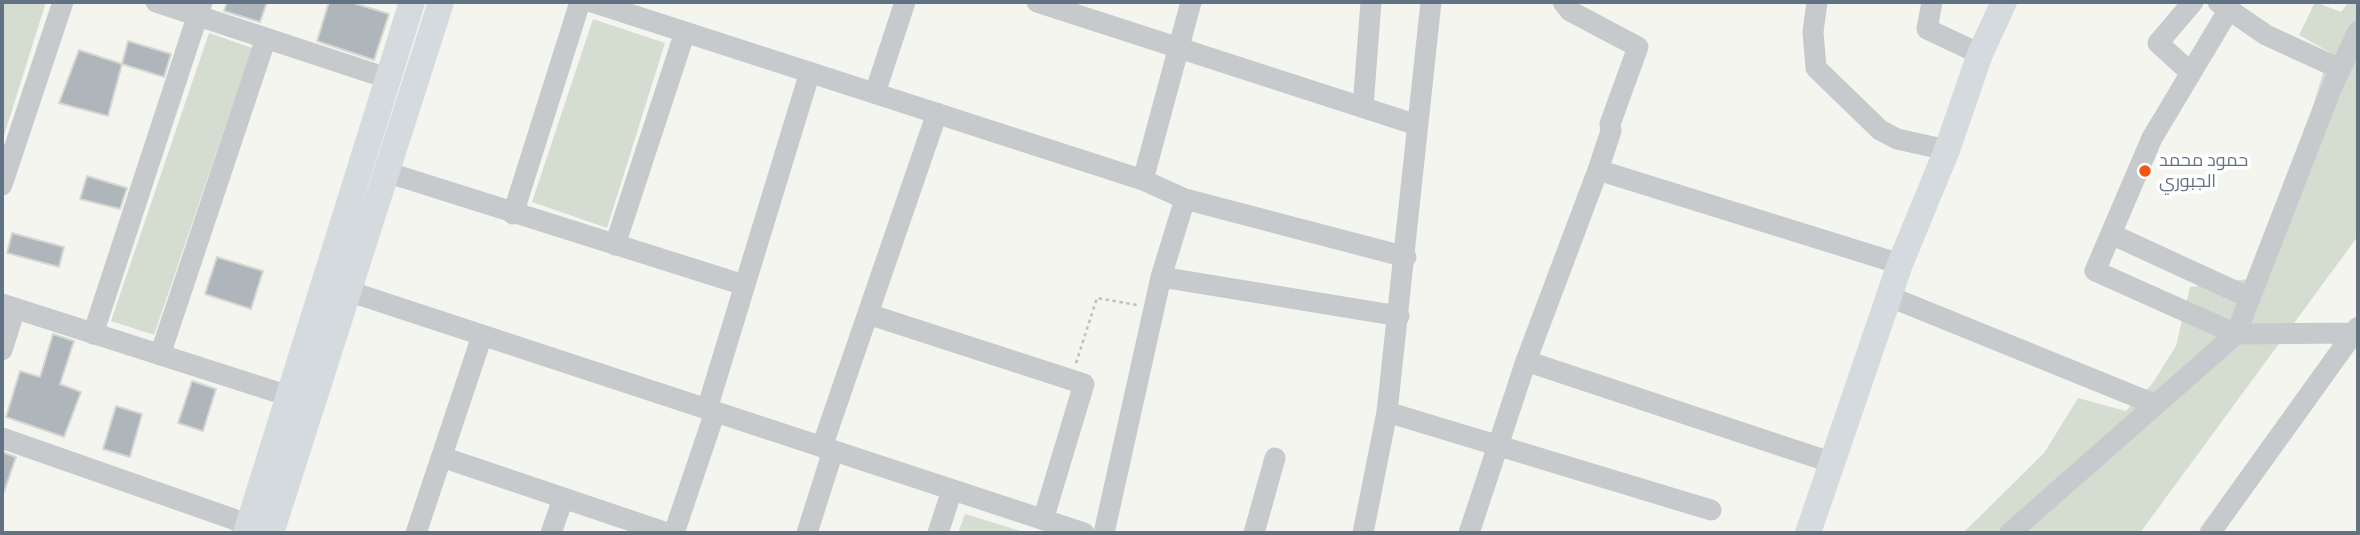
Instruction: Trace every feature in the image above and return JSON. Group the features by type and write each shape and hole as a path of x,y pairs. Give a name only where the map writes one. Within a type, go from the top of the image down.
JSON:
{"main road":[{"path":"255,531 289,396 412,2"},
{"path":"255,531 348,291 441,2"},
{"path":"1808,533 1888,296 1947,150 1980,54 2004,2"}],"street":[{"path":"2,185 63,2"},
{"path":"156,2 199,8 266,38 387,78"},
{"path":"513,214 580,2"},
{"path":"592,2 1143,180 1185,199 1406,257"},
{"path":"875,93 905,2"},
{"path":"1037,2 1417,125"},
{"path":"1143,180 1191,2"},
{"path":"1363,107 1371,2"},
{"path":"1363,533 1387,412 1432,2"},
{"path":"1469,533 1526,361 1598,170 1611,131 1610,124 1638,47 1570,11 1563,2"},
{"path":"1817,2 1814,32 1816,68 1880,130 1897,139 1947,150"},
{"path":"1932,2 1927,29 1980,54"},
{"path":"2191,73 2158,43 2193,2"},
{"path":"2340,69 2266,35 2223,6 2191,73 2152,138 2095,271 2236,334 2357,332"},
{"path":"93,334 199,8"},
{"path":"2010,533 2236,334 2340,69 2358,31"},
{"path":"615,245 685,32"},
{"path":"160,355 266,38"},
{"path":"674,533 711,411 744,285 810,72"},
{"path":"807,533 827,449 868,314 937,113"},
{"path":"1598,170 1900,264"},
{"path":"386,172 744,285"},
{"path":"1104,533 1161,277 1185,199"},
{"path":"2111,234 2250,299"},
{"path":"1161,277 1399,316"},
{"path":"348,291 1055,526 1084,533"},
{"path":"1888,296 2154,404"},
{"path":"2,350 8,307 289,396"},
{"path":"868,314 1084,384 1055,526"},
{"path":"2210,533 2357,332"},
{"path":"416,533 482,336"},
{"path":"1526,361 1830,462"},
{"path":"1387,412 1711,510"},
{"path":"2,438 233,519 255,531"},
{"path":"442,457 667,533"},
{"path":"1254,533 1275,458"},
{"path":"938,533 952,490"},
{"path":"551,533 563,499"}],"path":[{"path":"1071,379 1097,298 1154,308"}],"shaded area":[{"path":"2,2 46,2 2,142"},
{"path":"2315,2 2341,12 2349,2 2358,2 2358,236 2140,533 1963,533 2044,453 2078,398 2126,411 2152,384 2176,346 2190,287 2247,279 2314,103 2329,52 2299,35"},
{"path":"593,19 665,43 607,228 532,202"},
{"path":"209,33 252,48 154,335 111,321"},
{"path":"965,514 1027,533 958,533"}],"building":[{"path":"227,2 267,2 260,22 224,11"},
{"path":"329,2 350,2 389,14 374,60 317,41"},
{"path":"128,41 171,54 164,77 122,64"},
{"path":"79,50 122,64 108,116 59,103"},
{"path":"87,176 127,188 120,209 80,199"},
{"path":"12,233 64,247 59,267 7,253"},
{"path":"217,257 263,271 251,309 205,294"},
{"path":"53,334 74,341 60,384 81,392 64,437 6,417 20,371 40,377"},
{"path":"192,381 216,389 203,431 178,423"},
{"path":"116,406 142,414 130,457 103,449"},
{"path":"2,452 16,457 4,492 2,491"}],"place":[{"name":"حمود محمد الجبوري","path":"2145,171"}]}
